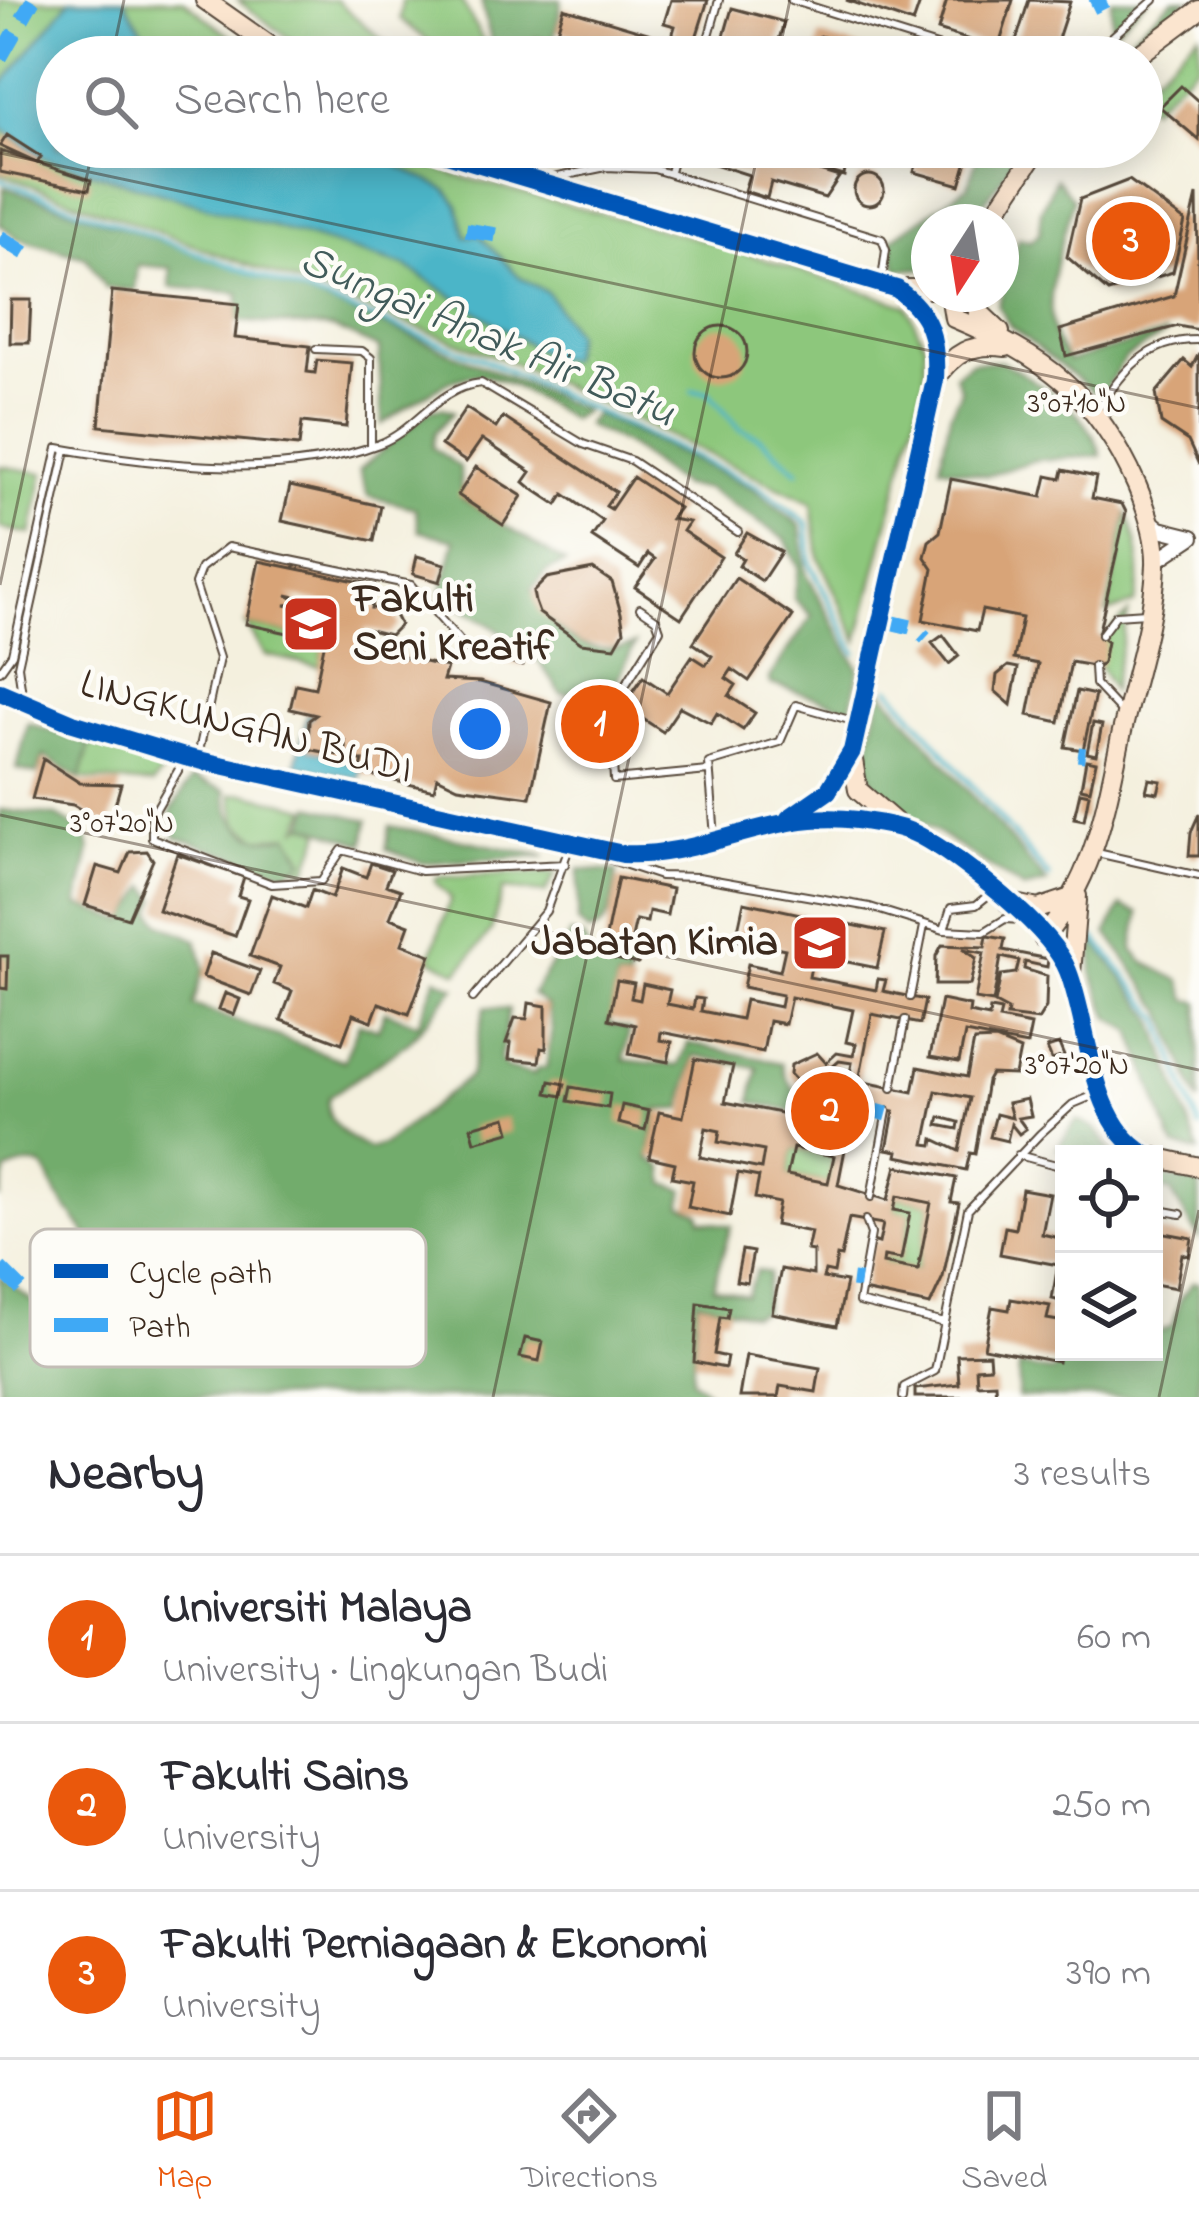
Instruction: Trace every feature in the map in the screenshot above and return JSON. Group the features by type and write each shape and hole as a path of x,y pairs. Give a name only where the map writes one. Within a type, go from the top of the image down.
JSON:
{"street":[{"path":"206,0 257,36"},
{"path":"1163,37 1199,10"},
{"path":"492,168 889,287 911,288"},
{"path":"1000,204 1025,168"},
{"path":"889,287 926,315 934,341 935,380"},
{"path":"952,312 953,318"},
{"path":"789,818 828,791 851,752 935,380 956,312"},
{"path":"980,312 1097,411 1118,440 1149,520 1156,560 1094,853 1077,896 1043,938"},
{"path":"953,318 1022,350"},
{"path":"935,380 951,356 966,349 1022,350"},
{"path":"1149,520 1160,530 1196,536"},
{"path":"1156,560 1196,536"},
{"name":"LINGKUNGAN BUDI","path":"0,692 191,759 573,852 643,854 715,837"},
{"path":"851,752 858,790 866,802 978,878 1043,938 1071,979 1102,1091 1121,1131 1136,1145"},
{"path":"715,837 789,818 847,818 915,833"},
{"path":"999,897 1038,909 1077,896"},
{"path":"1071,979 1077,896"},
{"path":"1163,1159 1199,1167"}],"lane":[{"path":"709,36 719,0"},
{"path":"791,0 905,36"},
{"path":"1113,36 1154,0"},
{"path":"538,182 601,168"},
{"path":"616,168 669,173 882,239 889,287"},
{"path":"669,173 671,168"},
{"path":"1097,411 1126,367 1150,348 1199,340"},
{"path":"316,349 362,351 371,358 370,446"},
{"path":"62,449 268,468 323,462 398,433 440,397 473,384 490,385 583,444 632,461 738,532"},
{"path":"0,671 12,654 62,449"},
{"path":"32,706 19,688 18,666 62,449"},
{"path":"471,654 412,584 228,547 201,568 195,584 219,658 191,759 152,816 152,838 272,884 321,881 342,850 421,871 573,852 620,867 829,898 944,930 984,932 1005,919 1024,920"},
{"path":"640,608 656,620 660,630 609,716 614,780 708,771"},
{"path":"1101,635 1116,615 1148,613"},
{"path":"1094,666 1095,684 1125,717"},
{"path":"715,837 709,763 780,742 796,705 858,723"},
{"path":"473,998 546,911 573,852"},
{"path":"1094,853 1199,876"},
{"path":"944,930 951,908 999,897"},
{"path":"910,997 923,926"},
{"path":"892,1088 905,1021"},
{"path":"902,1397 904,1387 923,1382 935,1370 968,1210 1073,1104 1102,1091"},
{"path":"871,1197 887,1111"},
{"path":"1018,1155 1055,1165"},
{"path":"1163,1210 1181,1214"},
{"path":"866,1220 871,1234 859,1302 945,1323"}],"green space":[{"path":"0,0 183,0 230,36 36,36 36,168 438,168 707,241 906,305 925,344 925,378 858,641 819,558 812,503 511,362 0,174"},
{"path":"237,0 336,0 378,36 286,36"},
{"path":"402,0 461,0 481,36 422,36 400,19"},
{"path":"481,0 562,0 554,36 490,36"},
{"path":"1111,0 1147,0 1112,32"},
{"path":"1173,0 1188,0 1146,36 1131,36"},
{"path":"1199,33 1199,63 1163,96 1163,67"},
{"path":"974,168 1008,168 983,204 942,204 968,186"},
{"path":"1056,178 1073,199 1051,304 1058,344 1069,361 1167,333 1125,358 1100,397 1010,326 1002,312 1019,312 1019,238 1031,241 1040,232 1041,211"},
{"path":"4,187 297,291 584,411 571,419 513,386 475,375 438,388 382,424 379,348 333,328 238,321 239,293 170,287 171,268 138,265 135,290 105,288 86,257 17,238 0,224"},
{"path":"911,226 911,269 897,270 891,240"},
{"path":"1001,361 1075,411 1101,456 1035,460 987,476 940,466 950,415 961,390 955,375 971,362"},
{"path":"430,410 454,412 435,432 432,447 460,467 461,498 565,563 546,572 532,589 549,617 572,639 586,645 601,649 635,644 616,683 601,697 561,693 530,649 441,595 455,540 419,531 415,508 368,496 359,470"},
{"path":"594,414 754,489 801,526 806,573 859,669 851,708 771,684 769,678 812,616 794,598 799,567 785,539 707,489 682,486 630,447 586,425"},
{"path":"0,466 44,473 31,534 0,528"},
{"path":"1127,514 1139,558 1135,603 1107,613"},
{"path":"1128,614 1112,690 1100,667 1101,640"},
{"path":"246,624 325,641 320,667 265,655"},
{"path":"882,690 1047,883 1024,889 879,795 869,757"},
{"path":"28,723 90,744 80,779 44,756 36,774 17,769"},
{"path":"90,744 166,766 153,784 80,779"},
{"path":"192,778 225,790 231,814 244,831 264,839 289,835 304,861 286,873 176,837 171,811"},
{"path":"231,794 307,808 298,828 304,824 322,830 307,870 294,867 304,860 289,835 260,839 238,824"},
{"path":"311,806 368,820 364,844 304,824"},
{"path":"0,810 57,816 86,833 90,850 78,905 125,921 147,886 157,899 152,911 160,923 197,940 204,968 193,1005 344,1061 359,1023 378,1030 385,1011 418,1024 436,978 455,987 410,1041 329,1097 333,1122 369,1149 385,1144 470,1076 485,1007 509,1009 500,1060 507,1068 534,1075 537,1069 546,1068 552,1028 547,1006 532,994 571,934 583,938 593,959 631,966 628,981 617,980 609,1024 629,1029 624,1060 679,1066 688,1043 782,1063 809,1115 751,1102 758,1068 694,1055 682,1109 657,1110 649,1159 663,1167 666,1184 684,1190 682,1205 699,1213 701,1220 731,1226 713,1287 746,1295 757,1270 769,1273 763,1311 753,1315 697,1301 692,1379 713,1397 0,1397 0,1276 30,1299 30,1367 426,1367 426,1229 82,1229 43,1168 30,1164 7,1171 0,1199"},
{"path":"390,826 546,856 422,863 386,849"},
{"path":"579,869 617,872 607,917 588,932 578,922"},
{"path":"556,873 545,893 503,889 491,931 458,972 430,959 451,898 435,882 437,877"},
{"path":"1121,906 1139,913 1133,950 1144,962 1181,981 1187,1000 1199,1002 1199,1103 1163,1011 1107,933"},
{"path":"1094,941 1153,1017 1199,1152 1175,1147 1132,1031 1110,1018 1092,973"},
{"path":"1077,1120 1097,1130 1106,1145 1059,1145"},
{"path":"793,1148 834,1156 828,1183 787,1175"},
{"path":"1163,1176 1199,1185 1199,1238 1170,1191 1163,1190"},
{"path":"897,1196 931,1203 918,1270 883,1263 884,1256 901,1258 910,1214 894,1210"},
{"path":"1193,1282 1199,1283 1199,1397 1018,1397 1019,1366 1052,1372 1064,1361 1163,1361 1163,1330 1172,1326 1180,1299"}],"water":[{"path":"70,0 124,0 146,36 41,36"},
{"path":"36,42 36,152 0,127 0,87"},
{"path":"77,168 402,168 447,190 458,205 466,237 478,234 520,277 548,293 575,334 568,360 550,358 405,266"},
{"path":"308,713 316,715 307,731 312,733 309,749 338,755 345,745 346,762 363,761 359,779 296,765"}],"building":[{"path":"671,0 708,0 697,36 672,36 675,26 664,23"},
{"path":"846,0 921,0 913,23"},
{"path":"947,0 1013,0 1002,36 957,36 938,30"},
{"path":"1029,0 1070,2 1059,36 1017,36"},
{"path":"564,8 658,36 574,36 557,31"},
{"path":"732,8 784,22 780,36 724,36"},
{"path":"1181,86 1199,102 1199,140 1163,110"},
{"path":"7,135 36,154 36,163 0,146"},
{"path":"0,151 36,162 36,168 53,168 91,180 89,190 0,172"},
{"path":"727,168 810,168 839,177 825,198 771,182 767,198 744,191 749,175"},
{"path":"828,168 845,168 844,176"},
{"path":"915,168 965,168 960,185 914,172"},
{"path":"869,175 880,179 884,190 880,201 869,205 858,201 854,190 858,179"},
{"path":"1129,180 1185,221 1173,272 1108,292 1067,257 1080,199"},
{"path":"1197,195 1199,330 1178,326 1066,356 1060,330 1174,296"},
{"path":"112,291 239,304 235,338 310,346 307,372 315,373 317,360 352,363 346,427 302,422 299,446 99,426"},
{"path":"11,300 31,300 29,343 10,343"},
{"path":"721,326 739,334 747,352 739,370 721,378 703,370 695,352 703,334"},
{"path":"1199,353 1199,465 1188,441 1161,423 1156,393 1184,360 1192,367"},
{"path":"466,408 496,428 503,417 616,492 606,506 611,509 633,477 679,508 671,519 689,522 683,531 721,557 681,618 635,587 655,559 648,554 639,568 592,537 603,521 564,494 557,505 530,487 524,482 531,472 482,439 466,462 441,445"},
{"path":"476,467 522,496 503,525 458,495"},
{"path":"1063,470 1096,477 1092,498 1122,504 1126,512 1098,635 1107,642 1103,662 1099,667 1071,662 1059,722 1028,715 1038,664 1014,659 1022,618 982,610 977,631 923,620 933,569 925,557 929,541 940,532 951,479 1042,497 1047,476 1061,479"},
{"path":"290,486 381,506 374,541 282,521"},
{"path":"747,533 781,552 762,581 739,566 743,559 734,553"},
{"path":"417,556 445,564 440,582 413,574"},
{"path":"259,561 375,585 371,608 392,609 400,625 390,635 366,629 362,648 447,667 443,680 480,682 551,702 530,797 458,787 437,777 434,790 360,773 363,761 346,761 345,744 339,755 308,749 309,720 316,715 290,709 296,684 315,688 325,641 246,624","holes":["287,595 337,606 335,616 285,605 302,603"]},
{"path":"593,569 612,582 621,613 624,631 615,647 581,643 539,613 535,602 533,592 547,578"},
{"path":"736,578 793,616 749,681 732,669 726,678 736,685 729,696 755,713 743,730 717,713 711,723 680,707 663,732 623,706 643,677 667,693 692,656 706,665 712,656 693,643"},
{"path":"943,635 959,656 949,664 932,643"},
{"path":"508,648 526,652 523,666 505,662"},
{"path":"1008,666 1018,668 1011,705 995,691 997,675"},
{"path":"1077,691 1095,695 1083,750 1065,747"},
{"path":"1093,723 1102,725 1096,755 1087,753"},
{"path":"43,759 80,783 121,784 109,826 73,805 32,799"},
{"path":"1086,760 1096,762 1090,790 1081,788"},
{"path":"1149,779 1161,781 1158,793 1146,791"},
{"path":"1080,792 1089,794 1084,820 1074,818"},
{"path":"1199,814 1199,856 1189,856 1191,832"},
{"path":"147,851 153,860 128,918 85,905 97,866 121,873 130,852"},
{"path":"177,854 244,877 238,896 248,899 235,936 158,910"},
{"path":"371,863 392,870 386,885 401,890 390,918 409,925 402,944 431,955 409,1014 379,1003 372,1021 353,1014 342,1043 281,1020 292,991 274,984 280,967 250,956 272,895 306,908 312,890 332,898 343,868 366,877"},
{"path":"618,878 672,889 667,915 649,911 647,922 636,920 629,951 640,954 638,964 602,956"},
{"path":"744,902 885,932 877,968 813,955 809,977 876,990 878,979 886,980 883,991 925,1000 920,1024 872,1014 859,1081 913,1092 918,1067 967,1077 974,1041 996,1040 1020,1050 1015,1075 991,1074 987,1081 975,1154 970,1153 966,1170 897,1156 898,1151 887,1149 894,1112 854,1104 838,1185 888,1200 897,1166 956,1178 951,1202 959,1203 943,1277 930,1305 863,1291 872,1241 879,1243 883,1224 849,1218 841,1257 837,1256 834,1273 825,1271 823,1278 846,1282 837,1326 772,1313 781,1269 813,1275 813,1251 807,1250 811,1232 775,1225 779,1203 755,1198 759,1177 738,1173 730,1216 688,1207 693,1181 672,1177 675,1163 649,1157 659,1112 683,1117 695,1059 733,1066 725,1102 840,1125 843,1106 827,1103 820,1090 809,1095 790,1074 791,1065 817,1053 826,1063 837,1053 853,1056 856,1044 846,1042 853,1010 791,997 785,1024 769,1021 763,1052 661,1032 660,1040 672,1042 668,1062 629,1054 635,1025 609,1019 617,980 634,983 631,998 640,1000 643,984 670,990 667,1004 693,1009 695,998 703,999 701,1011 741,1019 745,1000 780,1007 782,995 743,987 748,964 780,971 785,949 736,939","holes":["839,1061 852,1063 845,1099 832,1097 827,1086 835,1083 831,1068","936,1091 970,1098 959,1151 934,1139 933,1145 925,1144","706,1128 720,1131 718,1142 764,1151 761,1169 700,1157","793,1148 834,1156 828,1183 787,1175","897,1196 931,1203 918,1270 883,1263 884,1256 901,1259 910,1213 894,1210"]},
{"path":"987,936 1005,939 1003,950 1048,959 1047,967 1025,962 1024,969 1047,976 1046,1007 1038,1020 1007,1016 1008,1010 995,1003 1001,975 1016,973 1019,961 1001,957 993,1002 975,999 984,953 963,949 976,958 970,985 935,985 936,956 942,945 985,947"},
{"path":"211,953 260,971 251,995 203,977"},
{"path":"0,956 8,956 7,989 0,988"},
{"path":"225,993 240,999 234,1015 219,1009"},
{"path":"941,1000 970,1006 969,1013 989,1017 990,1009 1001,1011 999,1019 1031,1025 1027,1045 965,1033 959,1062 930,1057"},
{"path":"529,1003 546,1006 546,1049 541,1048 539,1062 509,1059 511,1043 506,1043 515,1018 527,1019"},
{"path":"1059,1044 1064,1056 1052,1060 1047,1048"},
{"path":"550,1081 565,1084 562,1096 547,1093"},
{"path":"571,1087 610,1094 608,1108 568,1101"},
{"path":"1027,1099 1031,1116 1018,1118 1026,1129 1019,1134 1011,1124 1007,1141 990,1137 996,1114 1012,1118 1008,1103"},
{"path":"622,1105 649,1111 645,1130 618,1123"},
{"path":"506,1117 510,1132 475,1142 471,1127"},
{"path":"940,1117 959,1122 958,1129 938,1125"},
{"path":"1022,1189 1050,1194 1042,1234 1055,1237 1055,1264 1000,1254 1005,1227 1015,1229"},
{"path":"1163,1233 1192,1238 1189,1256 1182,1254 1176,1288 1163,1286"},
{"path":"742,1250 753,1252 747,1283 736,1281"},
{"path":"1011,1299 1050,1306 1047,1319 1055,1320 1058,1362 984,1348 992,1307 1009,1310"},
{"path":"698,1303 729,1308 727,1318 720,1317 714,1354 727,1357 725,1368 694,1362"},
{"path":"525,1338 543,1342 539,1361 520,1357"},
{"path":"989,1354 990,1367 976,1368 977,1384 995,1383 996,1397 915,1397 915,1389 959,1384 957,1355"},
{"path":"746,1355 820,1368 816,1392 780,1386 778,1397 739,1397"}],"waterway":[{"name":"Sungai Anak Air Batu","path":"0,180 481,358 757,486 807,523 810,563 856,653"},
{"path":"692,391 708,392 740,429 759,437 798,471"},
{"name":"Sungai Anak Air Batu","path":"890,688 1049,877"},
{"name":"Sungai Anak Air Batu","path":"1095,938 1160,1018 1199,1127"}],"marked path":[{"path":"0,58 33,0"},
{"path":"1092,7 1106,0"},
{"path":"466,230 502,236"},
{"path":"0,237 25,253"},
{"path":"881,620 915,628 926,638"},
{"path":"1078,754 1085,755"},
{"path":"876,1111 887,1114"},
{"path":"0,1268 30,1293"},
{"path":"852,1280 860,1281"}],"cycle path":[{"path":"493,168 897,289 918,308 930,328 935,380 852,751 828,791 789,818"},
{"path":"0,692 73,723 185,757 623,854 681,849 766,827 826,818 873,822 913,833 958,860 1003,896 1058,954 1075,993 1102,1097 1112,1120 1134,1145"}],"place":[{"name":"Fakulti Perniagaan & Ekonomi","path":"1131,241"},
{"name":"Fakulti Seni Kreatif","path":"311,624"},
{"name":"Universiti Malaya","path":"600,724"},
{"name":"Jabatan Kimia","path":"820,943"},
{"name":"Fakulti Sains","path":"830,1111"}]}
